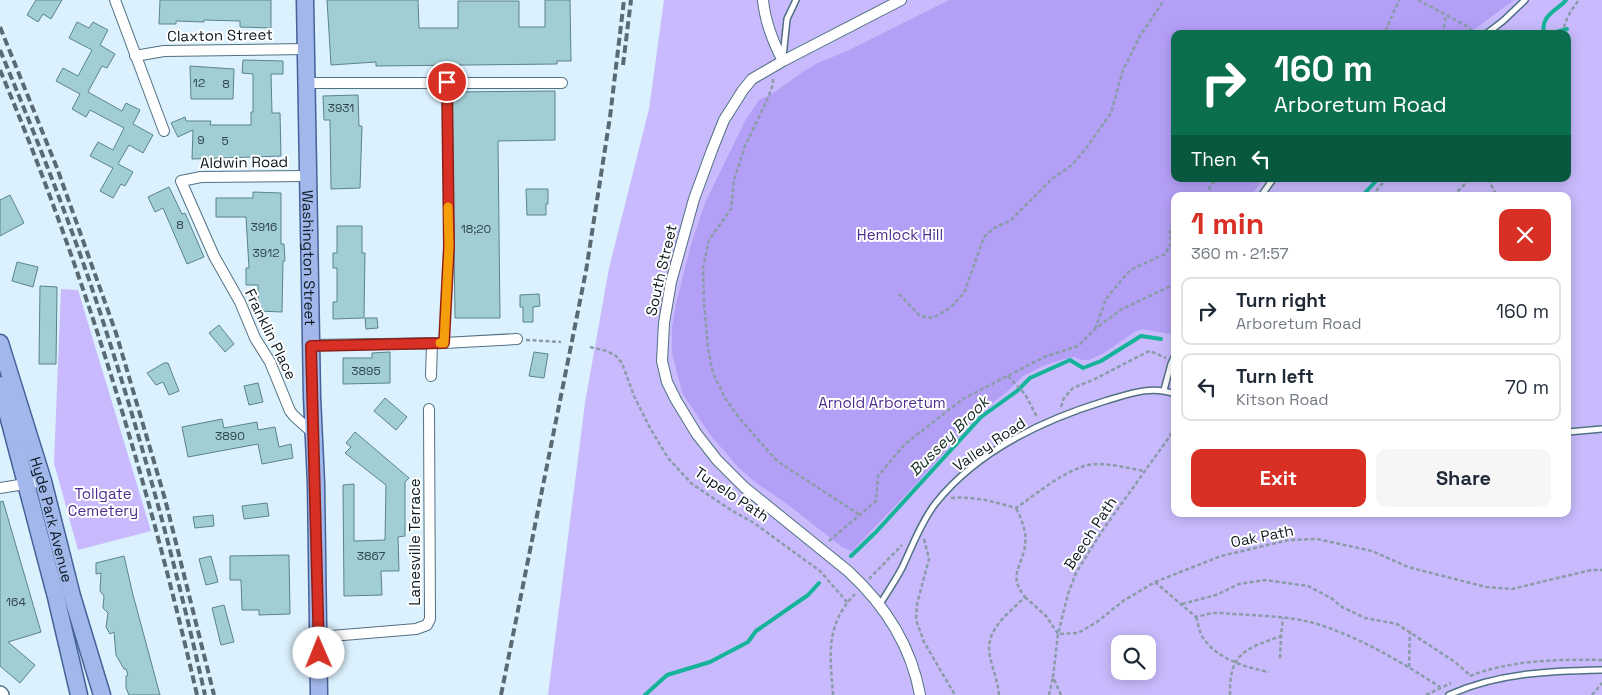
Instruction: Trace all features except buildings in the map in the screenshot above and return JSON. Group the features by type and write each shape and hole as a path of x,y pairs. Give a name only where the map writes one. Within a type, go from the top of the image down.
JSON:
{"main road":[{"name":"Washington Street","path":"305,0 319,695"},
{"name":"Hyde Park Avenue","path":"0,343 42,481 72,596 102,695"},
{"name":"Hyde Park Avenue","path":"0,385 79,695"}],"street":[{"path":"115,0 164,131"},
{"path":"763,0 769,28 775,46 783,61"},
{"name":"South Street","path":"901,0 783,61 752,79 743,90 724,120 694,199 670,282 664,323 662,361 667,382 676,400 696,432 717,460 744,487 824,550 864,585 880,604 900,635 911,662 920,695"},
{"name":"Claxton Street","path":"135,56 164,51 306,49"},
{"path":"307,82 562,83"},
{"name":"Aldwin Road","path":"181,181 201,177 308,176"},
{"name":"Franklin Place","path":"181,181 221,269 240,302 252,332 270,362 290,411 314,434"},
{"path":"311,346 444,343 517,339"},
{"path":"431,376 432,342"},
{"name":"Lanesville Terrace","path":"318,637 416,629 427,625 430,619 429,409"},
{"path":"0,488 10,488 42,481"}],"lane":[{"path":"783,61 784,33 787,19 796,0"},
{"path":"1491,30 1525,0"},
{"path":"444,343 449,246 447,82"},
{"path":"1164,390 1171,365"},
{"name":"Valley Road","path":"880,604 901,569 921,528 939,500 960,478 972,469 1016,438 1044,423 1084,407 1144,390 1164,390 1171,393"},
{"path":"1571,432 1602,430"},
{"path":"1448,695 1482,683 1526,673 1602,670"}],"path":[{"path":"899,294 920,316 933,318 950,308 964,293 984,237 994,228 1010,220 1053,178 1072,165 1111,113 1123,70 1140,36 1164,0"},
{"path":"1386,30 1399,0"},
{"path":"1418,0 1471,30"},
{"path":"1563,30 1564,24 1579,0"},
{"path":"1444,30 1446,15"},
{"path":"771,68 773,84 745,146 734,180 730,209 709,240 703,268 708,349 713,373 725,398 740,419 777,461 860,515"},
{"path":"1375,192 1384,182"},
{"path":"1457,192 1467,182"},
{"path":"1095,328 1106,300 1130,270 1165,254 1171,244 1171,227"},
{"path":"824,550 828,542 876,501 878,476 905,444 963,398 1044,357 1078,346 1095,328 1122,309 1171,286"},
{"path":"517,339 561,342"},
{"name":"Tupelo Path","path":"590,346 607,351 616,356 622,363 634,396 650,428 668,458 692,484 731,510 754,522 820,571 847,602"},
{"path":"1060,417 1061,404 1068,391 1073,388 1150,351 1171,361"},
{"path":"1008,376 1015,381 1025,394 1038,418 1044,423"},
{"name":"Beech Path","path":"1049,695 1058,634 1068,594 1076,573 1102,532 1171,434"},
{"path":"1016,508 1049,485 1082,468 1098,464 1145,472"},
{"path":"939,500 962,497 988,500 1016,508"},
{"path":"1016,508 1024,527 1026,545 1016,574 1017,587 1046,616 1058,634"},
{"path":"871,577 921,528"},
{"path":"921,528 928,559 917,604 916,620 924,642 955,695"},
{"name":"Oak Path","path":"1058,634 1078,633 1098,622 1123,601 1155,582 1221,556 1289,540 1317,539 1372,551 1408,568 1486,587 1512,589 1591,570 1602,570"},
{"path":"1182,604 1216,595 1239,584 1266,580 1308,586 1331,598 1342,607 1365,618 1397,624 1410,631 1455,662 1470,676"},
{"path":"1155,582 1196,617 1202,636 1212,648 1235,663 1247,668 1270,672"},
{"path":"833,695 831,638 836,620 853,595"},
{"path":"998,695 989,642 994,629 1025,597"},
{"path":"1196,617 1212,613 1222,613 1283,618 1316,624 1370,645 1440,687"},
{"path":"1280,658 1283,618"},
{"path":"1409,668 1410,631"},
{"path":"1230,695 1231,675 1235,663 1242,653 1281,636"},
{"path":"1053,677 1061,695"},
{"path":"1592,695 1602,683"}],"green space":[{"name":"Arnold Arboretum","path":"664,0 1602,0 1602,695 548,695 585,403 609,268 649,109"},
{"name":"Hemlock Hill","path":"949,0 1514,0 1473,30 1171,30 1171,182 1260,182 1254,192 1171,192 1171,334 1142,329 1136,331 1104,353 1089,360 1081,360 1074,357 1064,359 1045,365 1023,376 978,415 852,551 842,547 739,468 712,437 682,392 672,353 672,327 690,248 705,203 745,121 759,100 772,94 818,63 847,51"},
{"name":"Tollgate Cemetery","path":"61,289 78,290 151,531 78,550 54,463"}],"waterway":[{"name":"Bussey Brook","path":"1543,30 1547,18 1566,0"},
{"name":"Bussey Brook","path":"1366,192 1375,182"},
{"name":"Bussey Brook","path":"851,556 876,532 981,417 1017,391 1030,378 1070,360 1083,368 1101,361 1141,336 1161,339"},
{"name":"Bussey Brook","path":"645,695 667,675 710,662 748,642 756,631 808,595 819,583"}],"railway":[{"path":"501,695 586,271 610,117 624,0"},
{"path":"623,65 631,0"},
{"path":"0,27 57,168 116,333 165,499 214,695"},
{"path":"0,50 57,192 84,264 108,337 161,515 205,695"},
{"path":"0,70 60,223 112,378 158,536 197,695"}],"slow traffic":[{"path":"440,343 444,343 449,246 448,207"}],"route":[{"path":"319,653 311,346 444,343 449,246 447,82"}]}
